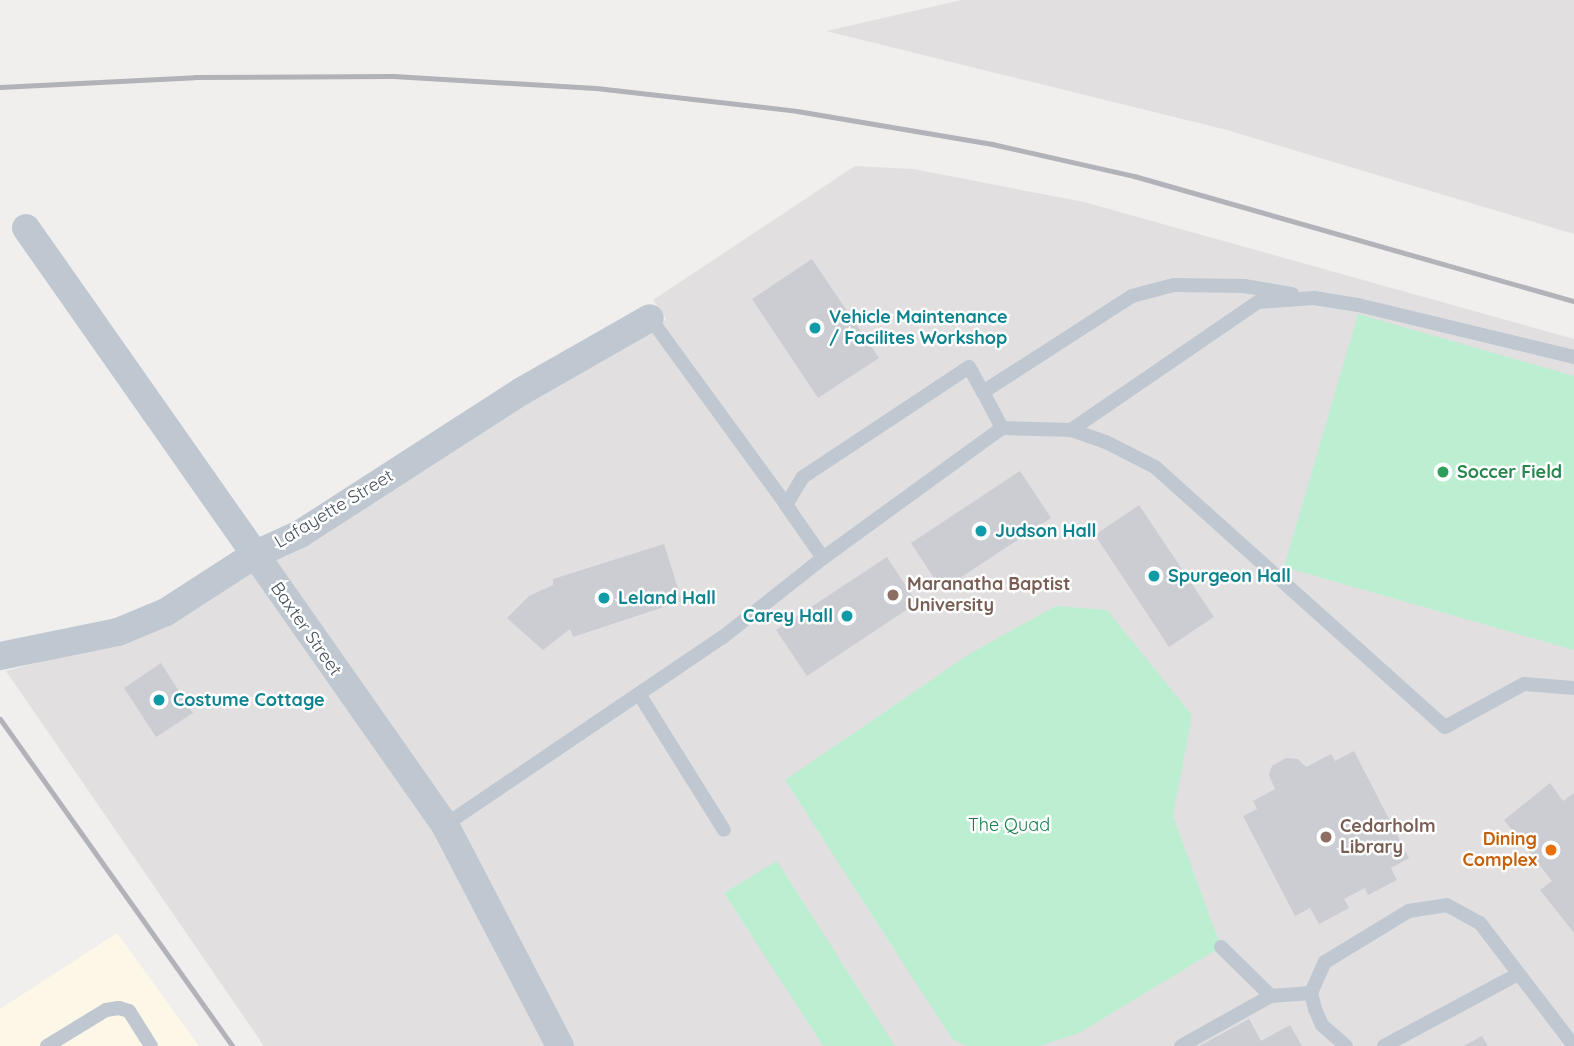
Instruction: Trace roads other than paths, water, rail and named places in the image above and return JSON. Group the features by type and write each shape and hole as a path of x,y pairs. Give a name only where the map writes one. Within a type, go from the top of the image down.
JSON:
{"street":[{"name":"Baxter Street","path":"26,228 445,825 560,1046"},
{"name":"Lafayette Street","path":"0,656 135,627 254,555 300,534 522,391 650,318"}],"lane":[{"path":"983,392 1132,296 1174,285 1244,286 1314,298 1574,357"},
{"path":"1071,430 1258,302 1314,298"},
{"path":"650,318 823,558"},
{"path":"786,505 803,477 969,367 1002,428"},
{"path":"445,825 723,637 823,558 1002,428 1071,430 1107,442 1155,467 1445,727 1524,684 1574,688"},
{"path":"639,694 724,830"},
{"path":"1346,1046 1322,1025 1311,993 1316,977 1336,952 1409,911 1429,905 1447,905 1480,923 1574,1046"},
{"path":"1221,947 1270,996"},
{"path":"1384,1046 1518,974"},
{"path":"1181,1046 1270,996 1311,993"},
{"path":"47,1046 106,1010 118,1008 130,1011 151,1046"}],"railway":[{"path":"0,87 195,77 393,76 596,88 797,111 992,144 1134,176 1574,301"},
{"path":"0,719 232,1046"}],"place":[{"name":"Vehicle Maintenance / Facilites Workshop","path":"815,328"},
{"name":"Soccer Field","path":"1443,472"},
{"name":"Judson Hall","path":"981,531"},
{"name":"Spurgeon Hall","path":"1154,576"},
{"name":"Maranatha Baptist University","path":"893,595"},
{"name":"Leland Hall","path":"604,598"},
{"name":"Carey Hall","path":"847,616"},
{"name":"Costume Cottage","path":"159,700"},
{"name":"Cedarholm Library","path":"1326,837"},
{"name":"Dining Complex","path":"1551,850"}],"park label":[{"name":"The Quad","path":"1009,825"}]}
